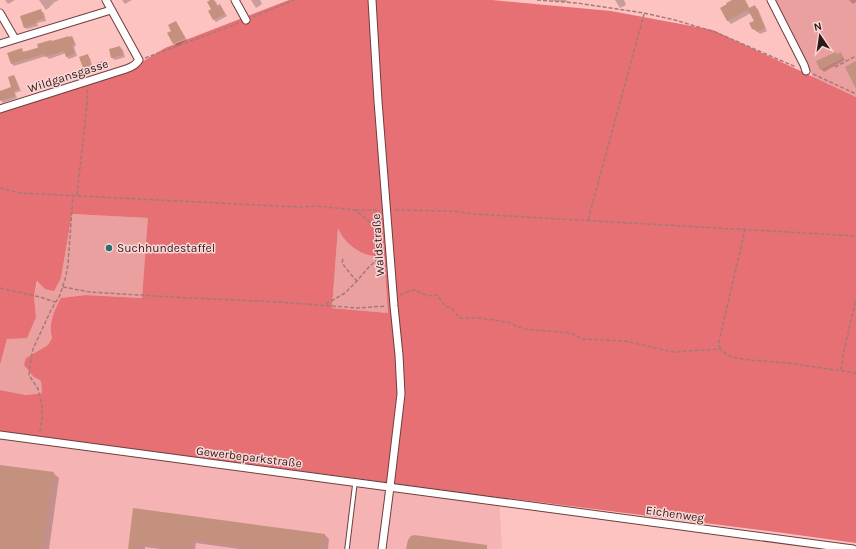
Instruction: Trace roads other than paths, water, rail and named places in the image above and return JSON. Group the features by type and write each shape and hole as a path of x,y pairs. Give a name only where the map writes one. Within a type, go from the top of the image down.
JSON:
{"street":[{"path":"0,44 111,10 106,0"},
{"path":"235,0 246,20"},
{"path":"771,0 806,71"},
{"name":"Waldstraße","path":"372,1 378,101 399,355 400,394 382,549"},
{"name":"Wildgansgasse","path":"0,109 134,66 139,60 111,10"},
{"path":"0,13 14,39"},
{"name":"Gewerbeparkstraße","path":"0,435 494,501"},
{"name":"Eichenweg","path":"494,501 853,549"}],"lane":[{"path":"347,549 356,482"}],"place":[{"name":"Suchhundestaffel","path":"109,248"}]}
